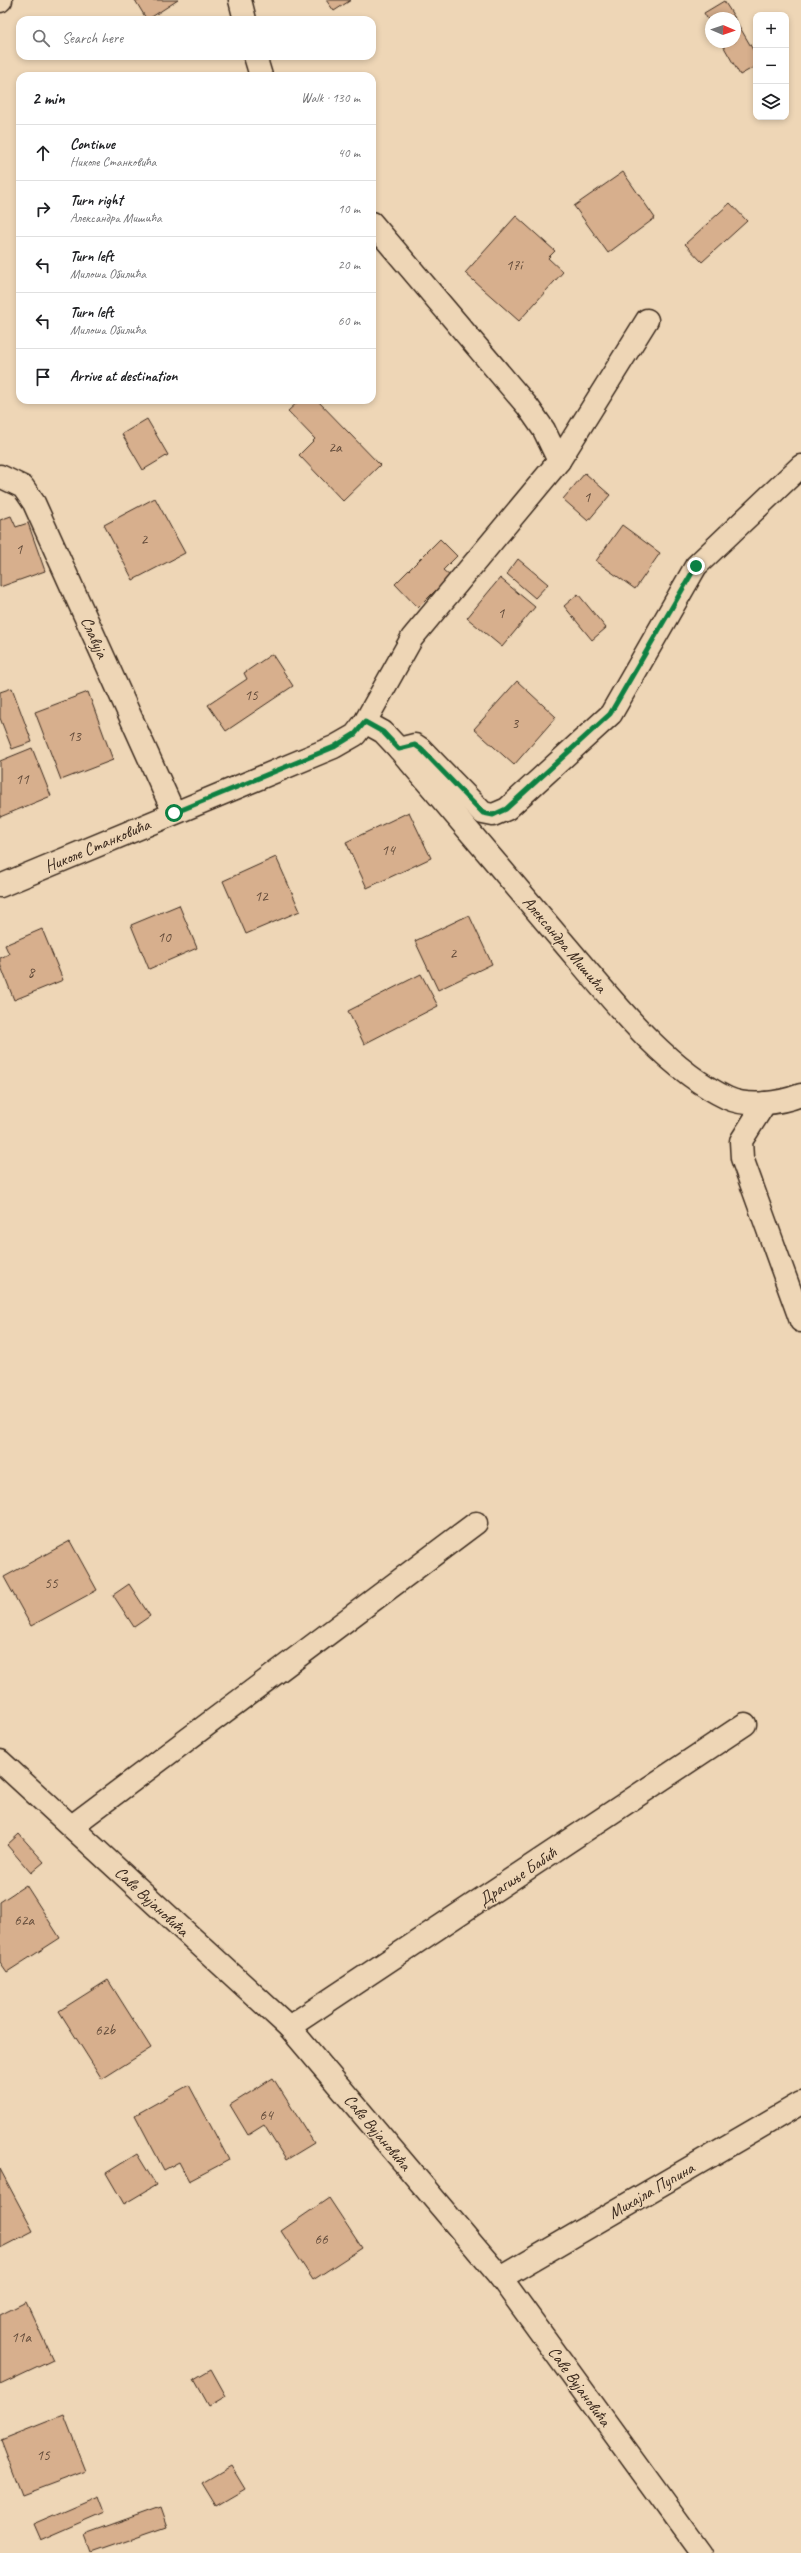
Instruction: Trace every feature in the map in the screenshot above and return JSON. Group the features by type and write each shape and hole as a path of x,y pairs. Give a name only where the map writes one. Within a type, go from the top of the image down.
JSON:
{"street":[{"path":"240,0 245,16"},
{"path":"256,60 260,72"},
{"path":"376,228 528,407 544,430 559,461"},
{"name":"Николе Станковића","path":"0,886 334,747 355,734 365,722 412,638 559,461 647,320"},
{"path":"399,749 415,745 421,749 483,813 493,815 506,809 610,714 696,566 801,466"},
{"name":"Славуја","path":"0,476 24,488 34,503 174,813"},
{"name":"Александра Мишића","path":"365,722 383,732 399,749 634,1025 692,1076 728,1098 746,1103 765,1103 790,1099 801,1095"},
{"path":"765,1103 741,1140 742,1158 801,1321"},
{"path":"72,1826 476,1523"},
{"name":"Драгиње Бабић","path":"289,2027 745,1724"},
{"name":"Саве Вујановића","path":"0,1761 289,2027 501,2278 702,2553"},
{"name":"Михајла Пупина","path":"501,2278 801,2103"}],"building":[{"path":"135,0 178,0 153,16 145,16"},
{"path":"326,0 351,0 334,11"},
{"path":"724,1 731,12 706,12"},
{"path":"741,29 753,50 753,68 740,75 724,48 741,48"},
{"path":"623,172 655,218 608,253 574,206"},
{"path":"730,203 747,221 702,262 685,244"},
{"path":"516,216 555,251 548,258 563,272 519,321 465,273"},
{"path":"296,404 321,404 380,465 343,501 299,455 315,439 288,411"},
{"path":"147,419 168,455 143,470 122,434"},
{"path":"585,473 610,495 588,521 563,499"},
{"path":"155,498 185,553 133,580 104,525"},
{"path":"11,516 16,527 28,523 45,571 0,587 0,520"},
{"path":"622,525 660,553 635,589 596,561"},
{"path":"440,539 457,556 443,570 450,576 418,608 395,584"},
{"path":"518,559 548,584 535,598 507,574"},
{"path":"500,578 535,607 502,647 467,618"},
{"path":"578,594 606,628 592,640 564,606"},
{"path":"272,654 293,686 226,731 208,705 247,679 244,673"},
{"path":"517,681 556,717 514,765 474,729"},
{"path":"12,688 32,742 12,749 0,718 0,692"},
{"path":"88,692 113,760 61,780 35,712"},
{"path":"32,748 51,796 0,817 0,761"},
{"path":"409,812 431,858 367,888 346,842"},
{"path":"276,857 300,911 246,934 223,881"},
{"path":"179,905 197,948 149,969 131,925"},
{"path":"469,915 492,964 438,990 415,941"},
{"path":"42,929 63,980 14,1000 0,964 0,958 9,954 5,945"},
{"path":"421,974 438,1006 364,1044 348,1011"},
{"path":"70,1541 97,1590 31,1626 4,1577"},
{"path":"129,1584 150,1616 134,1627 113,1595"},
{"path":"19,1834 44,1862 31,1873 7,1845"},
{"path":"26,1885 60,1938 7,1972 0,1962 0,1902"},
{"path":"108,1980 151,2048 102,2079 59,2011"},
{"path":"273,2078 314,2143 286,2160 264,2125 248,2135 230,2105"},
{"path":"189,2085 229,2160 189,2181 179,2162 164,2170 135,2115"},
{"path":"137,2154 156,2185 124,2204 106,2173"},
{"path":"0,2169 33,2231 0,2248"},
{"path":"329,2198 362,2248 313,2280 281,2231"},
{"path":"26,2302 53,2360 0,2385 0,2315"},
{"path":"211,2369 226,2396 209,2406 194,2379"},
{"path":"64,2415 86,2471 22,2495 1,2440"},
{"path":"231,2466 245,2489 216,2506 202,2483"},
{"path":"98,2496 104,2512 40,2540 33,2524"},
{"path":"160,2507 167,2527 92,2553 85,2534"}],"route":[{"path":"174,813 334,747 355,734 365,722 383,732 399,749 410,745 415,745 421,749 483,813 493,815 506,809 610,714 642,663 670,609 696,566"}]}
